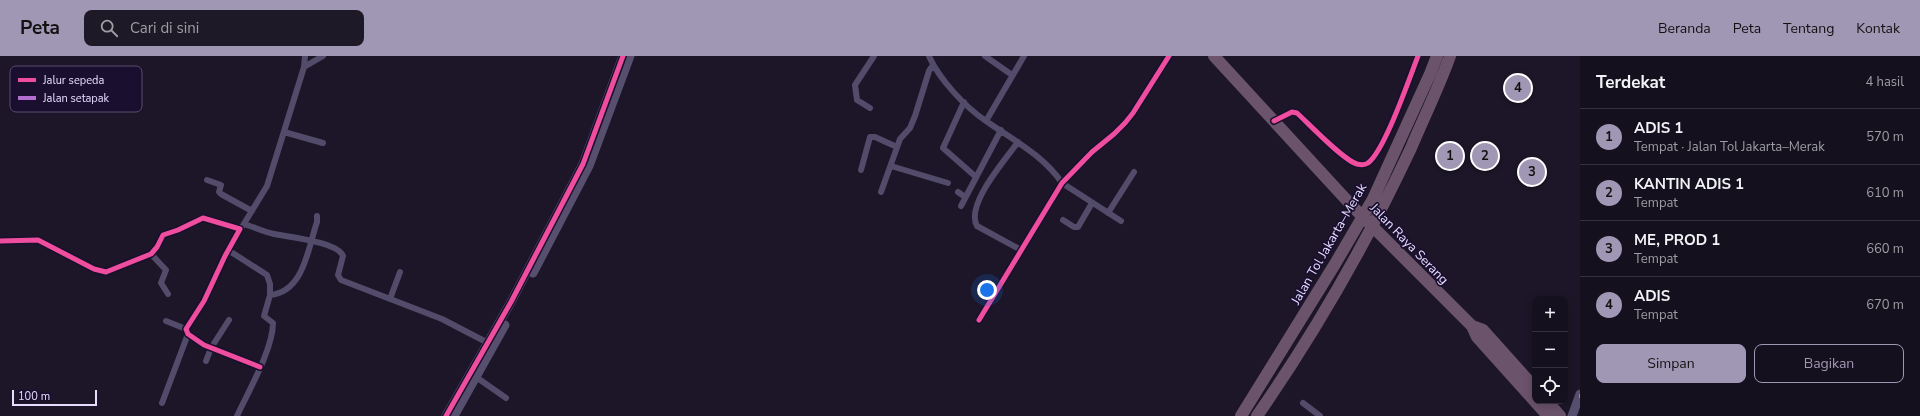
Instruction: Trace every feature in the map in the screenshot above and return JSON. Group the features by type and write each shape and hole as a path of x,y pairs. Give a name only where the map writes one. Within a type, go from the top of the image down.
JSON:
{"highway":[{"name":"Jalan Raya Serang","path":"1214,56 1353,207 1472,326 1477,337 1548,416"},
{"name":"Jalan Tol Jakarta–Merak","path":"1241,416 1268,374 1373,199 1430,74 1436,56"},
{"path":"1257,416 1313,331 1383,208 1442,80 1450,56"},
{"name":"Jalan Raya Serang","path":"1472,326 1482,330 1532,385"},
{"path":"1267,416 1303,355 1313,331"},
{"path":"1233,416 1268,374"},
{"path":"1550,404 1560,416"}],"street":[{"path":"162,404 187,332 204,301 228,250 267,186 304,67 305,56"},
{"path":"304,67 323,56"},
{"path":"454,416 476,377 490,344 582,164 624,56"},
{"path":"446,416 490,344 589,166 630,56"},
{"path":"870,108 857,100 855,89 856,82 874,56"},
{"path":"930,56 933,65 964,102 986,121 1038,157 1056,173 1062,182 1108,214 1121,221"},
{"path":"985,56 1012,75"},
{"path":"986,121 1024,56"},
{"path":"978,320 1062,182 1092,152 1125,123 1169,56"},
{"path":"1274,121 1292,112 1297,113 1345,157 1355,164 1362,165 1367,163 1381,146 1418,56"},
{"path":"881,192 900,139 912,124 933,65"},
{"path":"964,102 943,148 976,177"},
{"path":"961,206 1001,130"},
{"path":"284,132 323,143"},
{"path":"861,170 870,137 875,137 898,147"},
{"path":"1018,142 980,197 974,215 978,226 1021,250"},
{"path":"891,166 948,183"},
{"path":"1108,214 1134,172"},
{"path":"207,180 221,185 219,192 221,194 252,212"},
{"path":"958,192 965,196"},
{"path":"1063,220 1074,227 1078,227 1092,203"},
{"path":"270,295 285,292 298,279 311,241 317,216"},
{"path":"0,241 38,240 101,272 106,272 151,254 157,247 163,235 204,218 329,246 342,252 343,256 338,275 341,280 442,319 490,344"},
{"path":"228,250 267,275 270,284 270,295 264,316 272,321 273,326 269,344 260,367 237,416"},
{"path":"151,254 166,270 161,283 168,294"},
{"path":"390,299 400,272"},
{"path":"206,361 211,348 229,320"},
{"path":"166,321 187,332 211,348 260,367"},
{"path":"476,377 506,398"},
{"path":"1572,416 1580,395"},
{"path":"1303,403 1320,416"}],"cycle path":[{"path":"446,416 511,302 583,164 623,56"},
{"path":"979,320 1062,183 1092,152 1125,123 1169,56"},
{"path":"1274,121 1292,112 1297,113 1343,156 1357,164 1367,164 1375,156 1382,144 1403,97 1418,56"},
{"path":"0,241 38,240 94,269 106,272 151,254 157,247 163,235 178,230 203,218 240,229 225,256 204,301 186,329 188,334 204,345 260,367"}],"place":[{"name":"ADIS","path":"1518,88"},
{"name":"ADIS 1","path":"1450,156"},
{"name":"KANTIN ADIS 1","path":"1485,156"},
{"name":"ME, PROD 1","path":"1532,172"}]}
